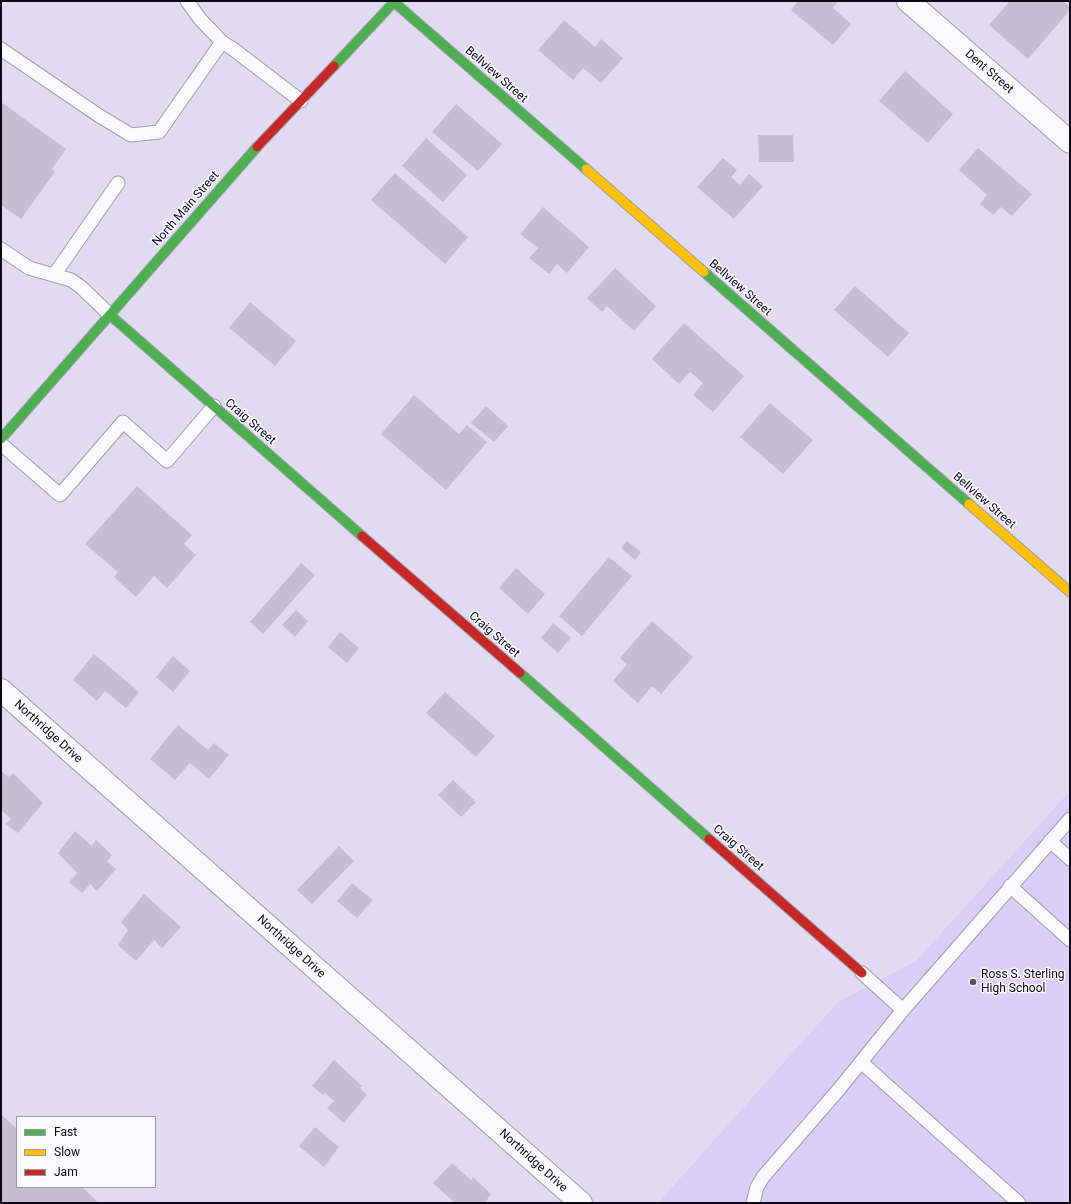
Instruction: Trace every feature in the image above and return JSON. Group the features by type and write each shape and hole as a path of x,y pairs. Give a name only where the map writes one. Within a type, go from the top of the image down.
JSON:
{"street":[{"name":"Dent Street","path":"908,1 1070,142"},
{"name":"North Main Street","path":"1,438 256,149 395,2"},
{"name":"Bellview Street","path":"395,2 1070,592"},
{"name":"Craig Street","path":"110,315 862,973"},
{"name":"Northridge Drive","path":"1,690 581,1203"}],"lane":[{"path":"187,1 200,19 222,42 301,101"},
{"path":"1,49 98,115 131,135 158,132 222,42"},
{"path":"54,275 118,183"},
{"path":"1,249 29,268 71,280 81,287 110,315"},
{"path":"1,444 60,495 123,422 166,460 214,406"},
{"path":"1,417 13,424"},
{"path":"753,1203 757,1187 763,1176 840,1088 903,1010 1070,819"},
{"path":"1050,841 1070,859"},
{"path":"1010,886 1070,940"},
{"path":"862,973 903,1010"},
{"path":"861,1062 1019,1203"}],"shaded area":[{"name":"Ross S. Sterling High School","path":"1070,791 1070,1203 658,1203 838,1002 916,961"}],"building":[{"path":"798,1 838,1 833,8 851,24 833,45 791,10"},
{"path":"1010,1 1064,1 1070,7 1070,10 1028,59 989,25"},
{"path":"564,20 595,47 601,39 623,58 601,83 583,68 573,80 538,50"},
{"path":"905,71 953,114 928,143 879,101"},
{"path":"1,102 66,149 52,169 55,172 21,219 1,205"},
{"path":"456,104 502,144 478,171 432,132"},
{"path":"758,135 793,135 794,162 759,162"},
{"path":"426,138 467,175 443,202 402,166"},
{"path":"978,148 1032,194 1012,216 1001,207 993,215 980,204 987,195 959,170"},
{"path":"723,158 737,170 731,177 740,185 749,174 763,186 734,219 697,187"},
{"path":"395,173 468,237 445,264 371,200"},
{"path":"543,207 589,247 567,273 557,264 549,274 529,258 538,248 520,234"},
{"path":"615,268 656,306 634,331 607,306 602,312 587,298"},
{"path":"855,286 909,333 888,357 834,310"},
{"path":"250,302 296,341 275,366 229,328"},
{"path":"684,323 744,376 713,412 693,395 703,383 690,372 679,384 652,359"},
{"path":"414,395 459,434 467,425 487,442 446,490 381,434"},
{"path":"770,403 813,440 783,474 740,437"},
{"path":"486,406 508,426 494,442 471,423"},
{"path":"137,486 192,535 184,544 196,555 167,588 154,576 136,597 114,577 118,572 85,544"},
{"path":"627,541 641,552 635,560 621,548"},
{"path":"609,557 632,576 582,636 559,616"},
{"path":"301,563 315,575 263,634 250,622"},
{"path":"516,568 545,594 528,614 499,588"},
{"path":"296,610 308,621 295,637 282,625"},
{"path":"652,621 693,657 661,694 652,686 638,703 613,681 627,664 620,658"},
{"path":"553,623 571,638 558,653 541,638"},
{"path":"340,632 359,648 347,663 328,647"},
{"path":"94,654 139,692 126,708 105,691 97,701 73,680"},
{"path":"173,656 190,671 173,692 156,677"},
{"path":"445,692 495,736 476,757 426,713"},
{"path":"178,725 208,750 214,743 229,755 209,779 190,763 175,780 150,759"},
{"path":"1,771 9,777 13,773 43,803 18,833 6,824 11,819 1,810"},
{"path":"453,780 476,802 461,817 438,795"},
{"path":"75,831 92,846 96,840 112,855 107,861 116,869 97,891 90,884 82,893 69,882 77,873 58,853"},
{"path":"339,846 354,861 312,904 297,890"},
{"path":"352,883 373,900 357,918 337,901"},
{"path":"144,894 181,927 162,948 154,940 136,961 118,945 128,930 121,922"},
{"path":"334,1060 362,1086 360,1088 367,1095 344,1123 327,1108 334,1101 325,1093 323,1095 312,1086"},
{"path":"1,1114 16,1128 16,1188 83,1188 99,1203 1,1203"},
{"path":"315,1127 339,1147 324,1167 299,1146"},
{"path":"452,1163 471,1180 473,1177 491,1194 485,1203 455,1203 433,1183"}],"traffic: fast":[{"path":"334,66 395,1"},
{"path":"394,2 586,169"},
{"path":"1,439 257,147"},
{"path":"704,272 969,504"},
{"path":"110,315 362,536"},
{"path":"520,673 709,839"}],"traffic: slow":[{"path":"586,169 704,272"},
{"path":"969,504 1070,592"}],"traffic: jam":[{"path":"257,147 334,66"},
{"path":"362,536 520,673"},
{"path":"709,839 862,973"}],"place":[{"name":"Ross S. Sterling High School","path":"973,982"}]}
